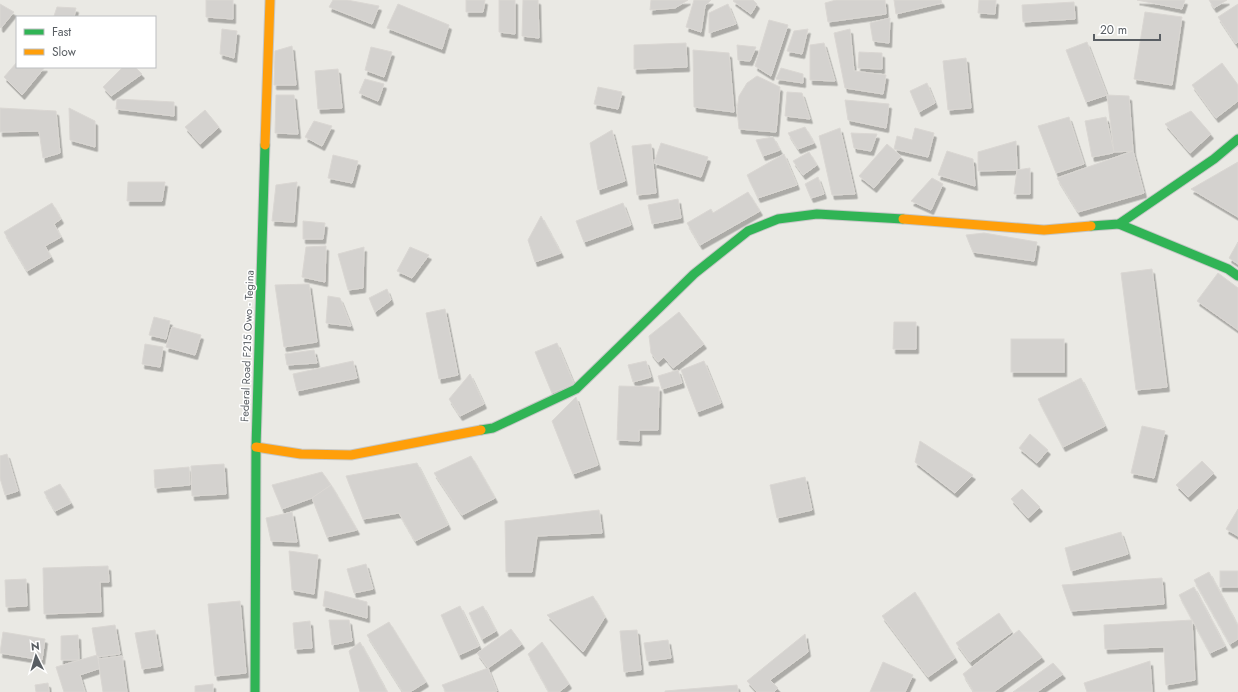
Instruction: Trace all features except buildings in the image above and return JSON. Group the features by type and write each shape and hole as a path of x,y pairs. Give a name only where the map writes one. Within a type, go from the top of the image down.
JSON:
{"street":[{"name":"Federal Road F215 Owo - Tegina","path":"255,692 256,447 270,0"},
{"path":"1119,224 1214,159 1238,139"},
{"path":"256,447 302,454 351,455 493,428 576,389 694,274 748,231 778,219 817,214 1044,230 1119,224 1228,269 1238,276"}],"traffic: fast":[{"path":"1091,226 1119,224 1214,159 1238,139"},
{"path":"255,692 256,447 265,145"},
{"path":"481,430 493,428 576,389 694,274 748,231 778,219 817,214 903,219"},
{"path":"1119,224 1228,269 1238,276"}],"traffic: slow":[{"path":"265,145 270,0"},
{"path":"903,219 1044,230 1091,226"},
{"path":"256,447 301,454 351,455 481,430"}]}
